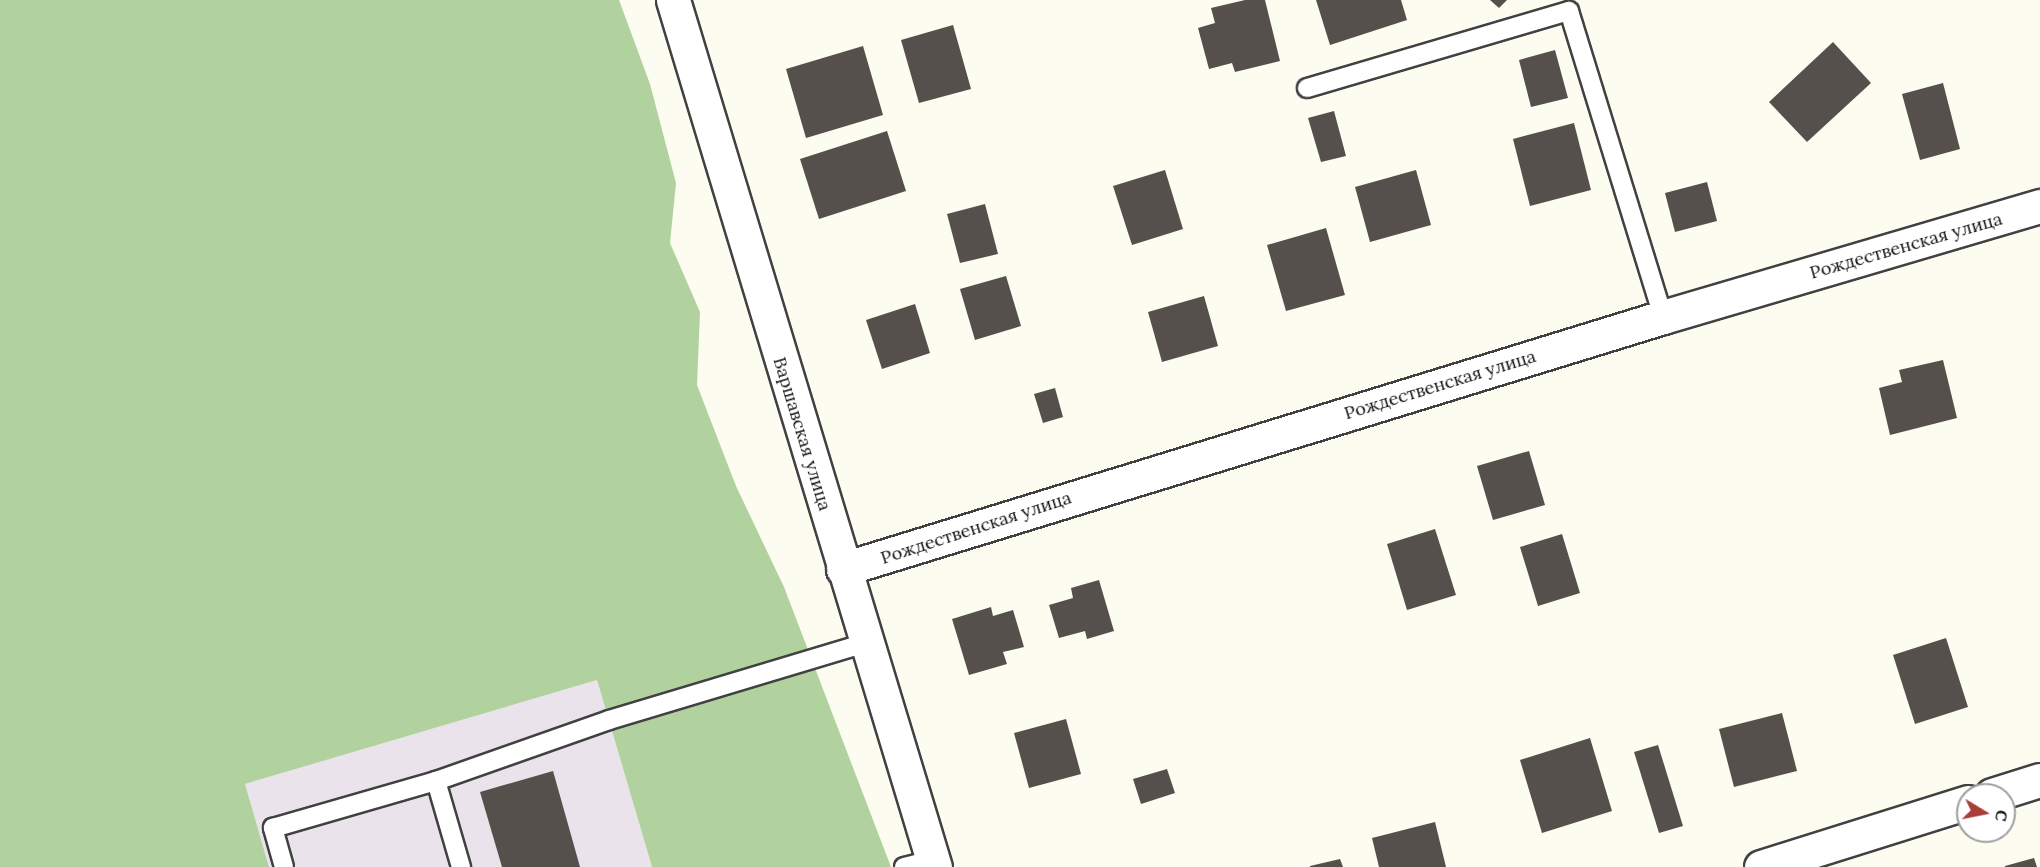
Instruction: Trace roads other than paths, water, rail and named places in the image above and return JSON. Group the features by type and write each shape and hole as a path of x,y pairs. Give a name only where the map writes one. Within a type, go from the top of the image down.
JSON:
{"street":[{"name":"Варшавская улица","path":"674,0 865,643 924,865"},
{"name":"Рождественская улица","path":"843,570 1663,316 2040,206"},
{"path":"2016,788 2040,780"},
{"path":"1761,867 1956,806"}],"lane":[{"path":"1308,88 1569,11 1663,316"},
{"path":"284,867 273,828 436,781 609,720 865,643"},
{"path":"436,781 461,867"}]}
